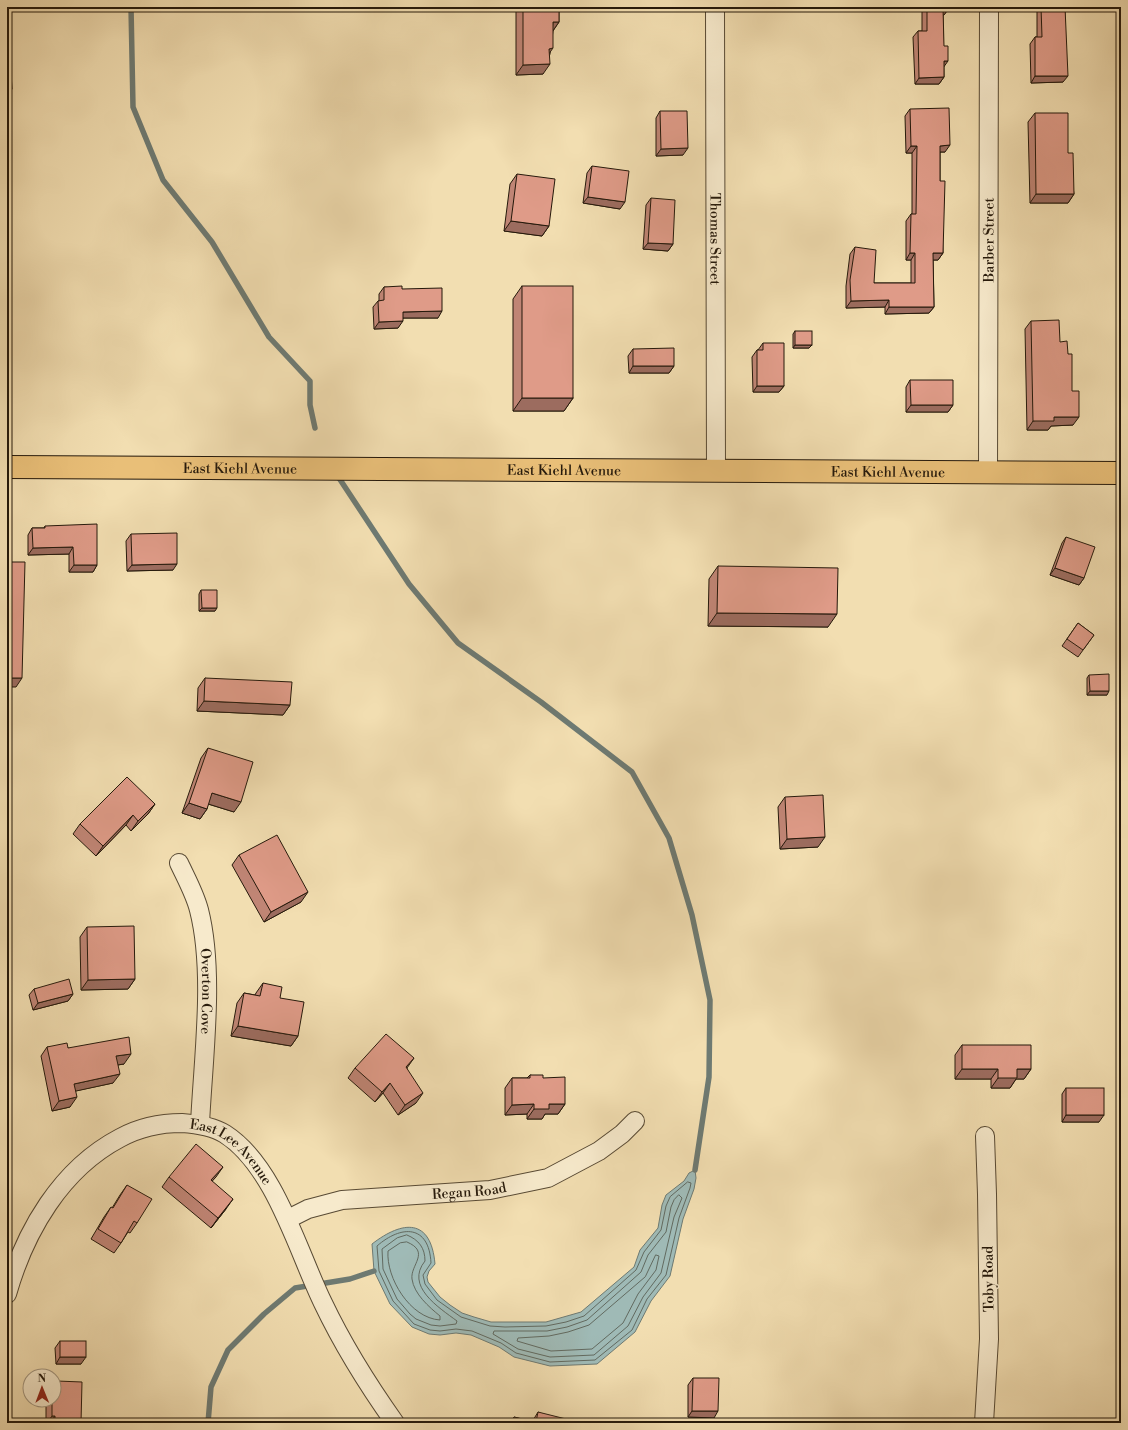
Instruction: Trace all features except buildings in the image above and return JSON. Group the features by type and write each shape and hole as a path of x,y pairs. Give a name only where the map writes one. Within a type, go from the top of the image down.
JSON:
{"main road":[{"name":"East Kiehl Avenue","path":"7,467 1121,473"}],"street":[{"name":"Thomas Street","path":"715,7 716,472"},
{"name":"Barber Street","path":"988,473 989,7"},
{"name":"Overton Cove","path":"179,863 199,910 205,940 206,997 200,1124"},
{"name":"Regan Road","path":"288,1220 308,1209 342,1200 490,1190 548,1178 599,1151 622,1134 635,1121"},
{"name":"East Lee Avenue","path":"7,1294 14,1269 44,1210 59,1189 87,1160 110,1143 135,1129 170,1123 200,1124 224,1134 239,1145 268,1183 288,1220 306,1269 344,1344 395,1423"},
{"name":"Toby Road","path":"984,1423 989,1339 985,1136"}],"water":[{"path":"695,1170 696,1178 694,1189 683,1219 670,1276 651,1301 635,1332 597,1364 550,1366 514,1357 499,1347 471,1335 456,1333 440,1335 429,1334 412,1327 390,1304 374,1271 372,1244 383,1236 394,1231 405,1228 414,1228 421,1231 428,1238 432,1249 435,1264 429,1271 427,1277 428,1282 440,1297 462,1313 491,1322 546,1322 581,1312 634,1267 640,1250 658,1228 662,1205 666,1195 684,1181 689,1173"}],"waterway":[{"path":"131,7 133,107 163,180 212,242 269,337 310,381 310,405 315,428"},
{"path":"339,478 409,584 458,643 541,702 632,772 669,838 692,915 710,1000 709,1077 695,1170"},
{"path":"208,1423 211,1387 228,1350 264,1314 295,1288 350,1279 374,1271"}]}
